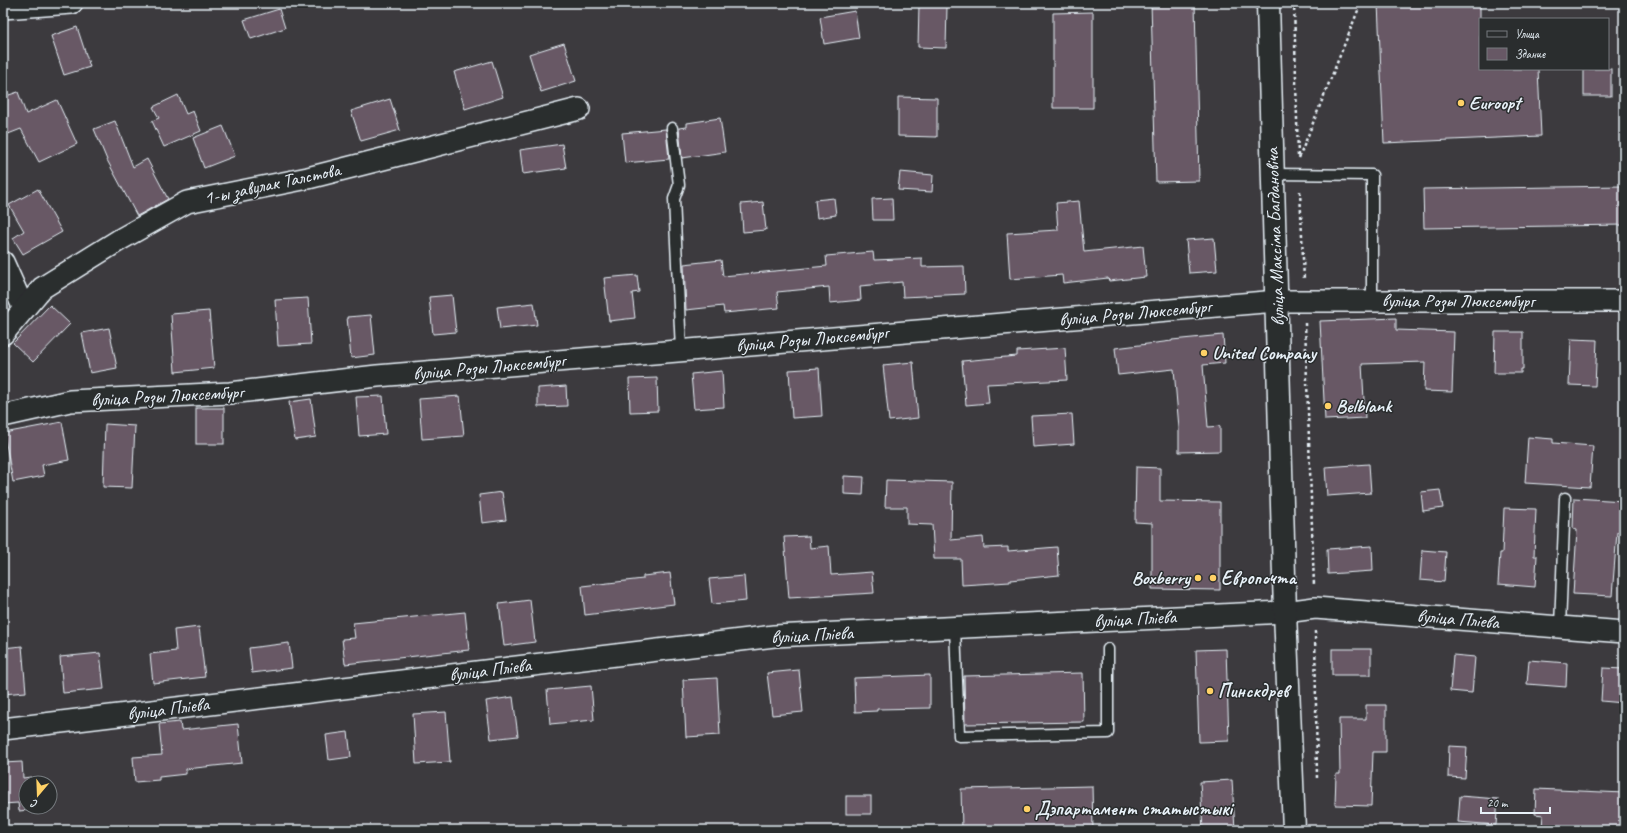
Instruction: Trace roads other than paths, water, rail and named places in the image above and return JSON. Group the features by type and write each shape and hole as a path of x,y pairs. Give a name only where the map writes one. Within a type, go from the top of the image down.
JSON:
{"main road":[{"name":"вуліца Максіма Багдановіча","path":"1268,3 1278,301 1285,612 1294,830"}],"street":[{"path":"3,8 72,3"},
{"name":"1-ы завулак Талстова","path":"3,334 42,288 121,239 188,202 308,178 579,109"},
{"path":"3,262 24,309"},
{"name":"вуліца Розы Люксембург","path":"3,416 70,401 230,393 377,376 1278,301 1624,301"},
{"name":"вуліца Пліева","path":"3,729 774,636 1285,612 1315,608 1624,632"}],"lane":[{"path":"672,128 679,185 674,199 681,350"},
{"path":"1273,174 1372,175 1372,301"},
{"path":"1560,627 1565,498"},
{"path":"955,627 959,736 1108,733 1108,650"}],"place":[{"name":"Euroopt","path":"1461,103"},
{"name":"United Company","path":"1204,353"},
{"name":"Belblank","path":"1328,406"},
{"name":"Boxberry","path":"1198,578"},
{"name":"Европочта","path":"1213,578"},
{"name":"Пинскдрев","path":"1210,691"},
{"name":"Дэпартамент статыстыкі","path":"1027,809"}]}
